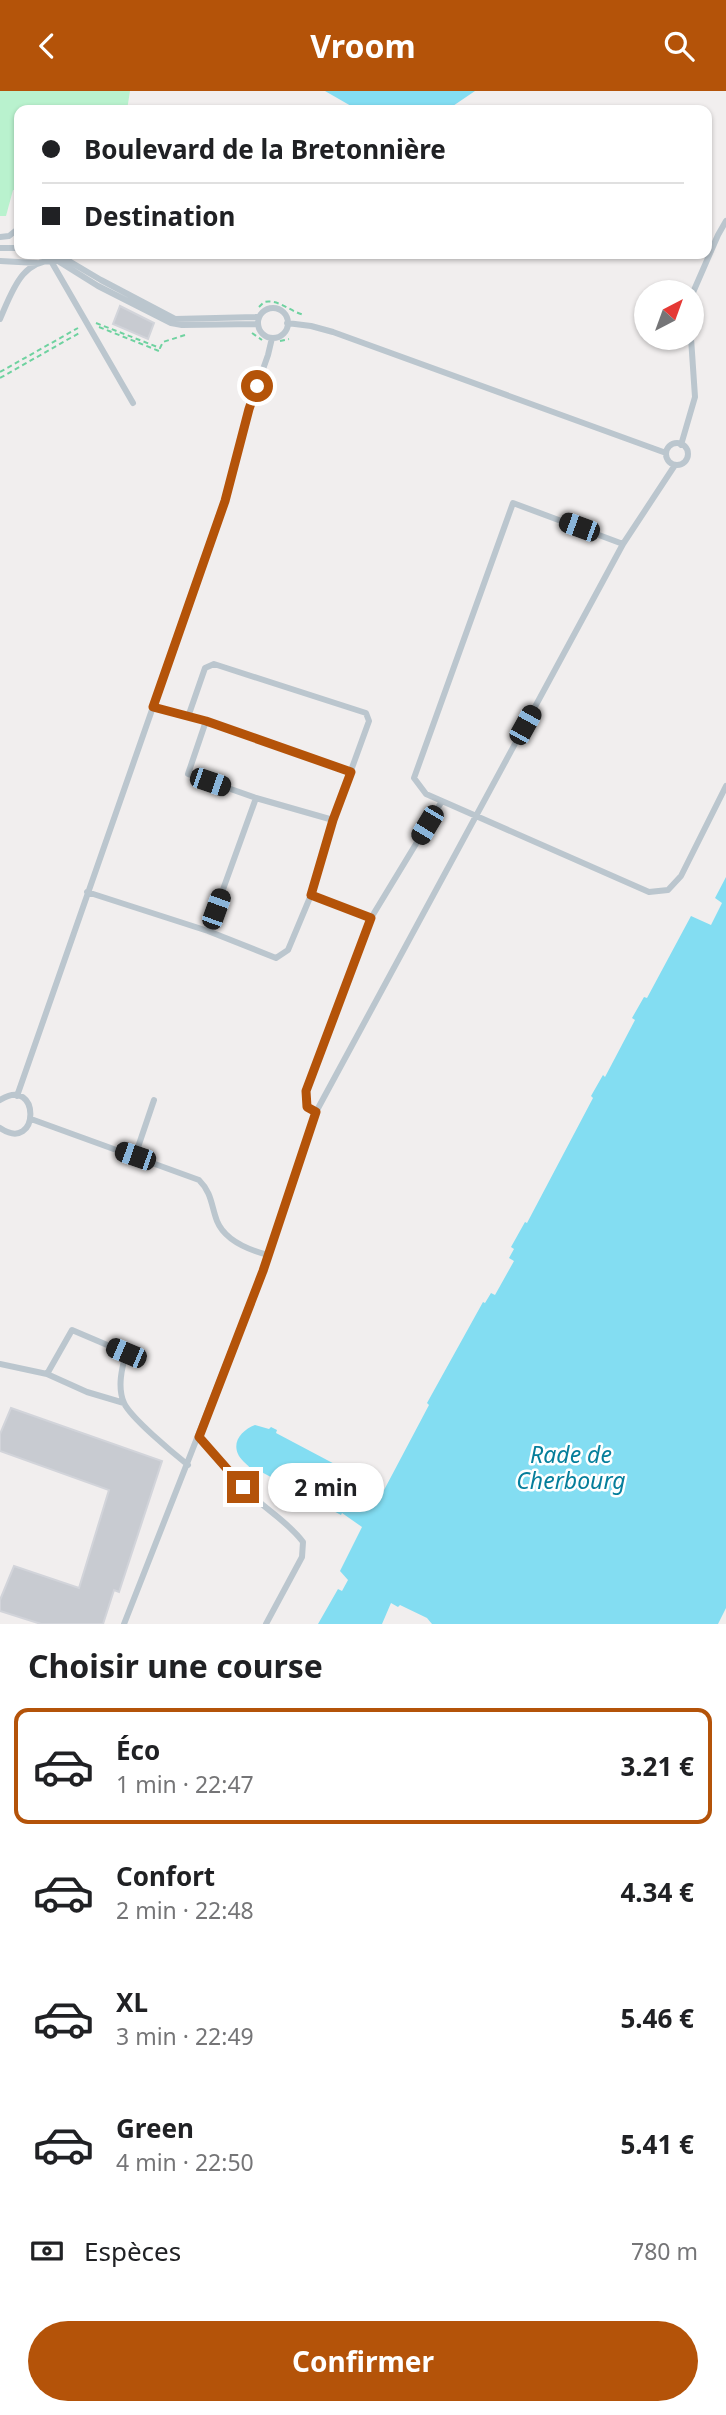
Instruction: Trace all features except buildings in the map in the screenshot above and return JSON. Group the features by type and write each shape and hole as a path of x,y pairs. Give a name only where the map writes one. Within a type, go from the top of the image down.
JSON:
{"lane":[{"path":"712,249 726,221"},
{"path":"65,259 175,319 258,320"},
{"path":"698,280 708,259"},
{"path":"0,261 39,264"},
{"path":"51,261 133,404"},
{"path":"0,319 25,270 39,264 58,261 171,323 182,325 258,320 268,309 278,309 286,316 287,323 283,334 272,338 261,333 258,320"},
{"path":"287,323 333,332 666,453"},
{"path":"17,1096 225,501 249,409 272,338"},
{"path":"681,445 695,397 692,350"},
{"path":"671,445 681,445 686,449 686,458 682,464 675,465 669,462 666,453 671,445"},
{"path":"124,1624 268,1255 316,1112 623,544 675,465"},
{"path":"623,544 513,503 414,778 426,794 649,892 668,890 681,876 726,786"},
{"path":"87,892 208,931 276,958 288,950 311,895 333,820 369,721 366,713 214,664 205,668 188,717"},
{"path":"153,707 206,721 351,772"},
{"path":"206,721 188,774 333,820"},
{"path":"208,931 256,797"},
{"path":"316,1112 307,1107 306,1091 371,918 442,801"},
{"path":"311,895 371,918"},
{"path":"0,1100 11,1095 27,1102 31,1119 19,1133 0,1129"},
{"path":"135,1156 154,1100"},
{"path":"31,1119 199,1180 208,1189 217,1221 225,1233 240,1245 268,1255"},
{"path":"47,1374 72,1330 126,1353 120,1377 124,1403"},
{"path":"0,1364 47,1374 87,1392 124,1403 155,1437 188,1465"},
{"path":"199,1437 232,1477 253,1497 292,1526 303,1542 302,1557 266,1624"}],"path":[{"path":"0,372 87,325 97,323 161,346 159,351 96,326 87,325 0,378"}],"green space":[{"path":"0,91 130,91 128,105 14,105 14,190 6,216 0,216"}],"water":[{"path":"325,91 475,91 454,105 349,105"},
{"name":"Rade de Cherbourg","path":"726,877 726,1608 718,1624 432,1624 427,1618 391,1603 382,1624 318,1624 338,1589 342,1591 348,1580 340,1571 362,1527 342,1513 341,1515 250,1468 237,1451 239,1437 255,1425 269,1429 271,1427 277,1430 276,1433 383,1492 429,1405 427,1403 483,1302 485,1303 491,1293 495,1295 514,1261 509,1258 514,1249 511,1247 525,1222 527,1223 593,1098 591,1096 603,1075 605,1077 635,1020 632,1018 644,997 647,998 691,916 711,925 722,903 715,898"}],"route":[{"path":"243,1487 199,1437 263,1271 316,1112 307,1107 306,1091 371,918 311,895 333,820 351,772 206,721 153,707 225,501 257,386"}]}
